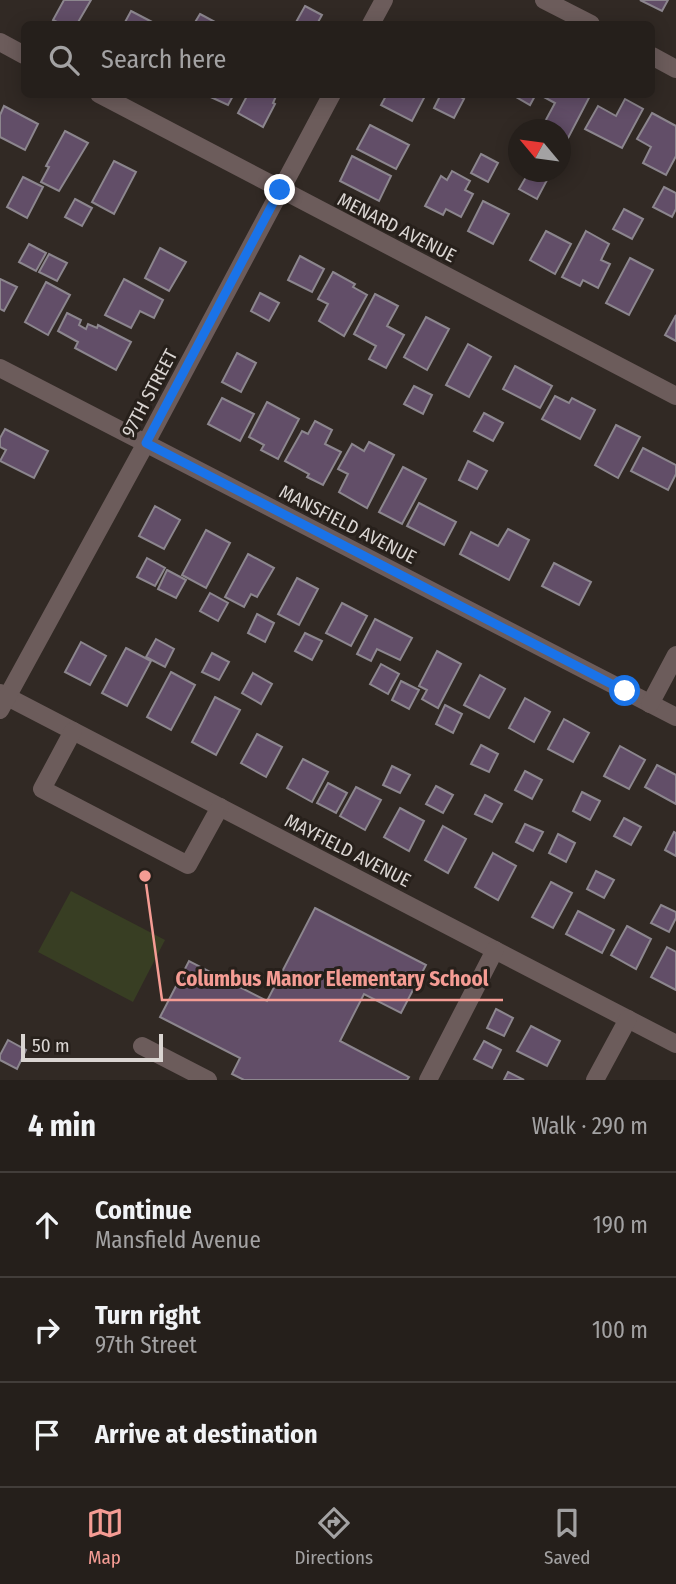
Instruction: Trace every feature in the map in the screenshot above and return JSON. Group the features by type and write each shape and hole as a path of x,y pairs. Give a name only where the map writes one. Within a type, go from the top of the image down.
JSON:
{"street":[{"path":"373,21 384,0"},
{"path":"544,0 585,21"},
{"path":"0,42 21,53"},
{"path":"655,58 676,69"},
{"name":"MENARD AVENUE","path":"107,98 676,396"},
{"name":"97TH STREET","path":"2,700 146,443 330,98"},
{"name":"MANSFIELD AVENUE","path":"0,368 676,718"},
{"path":"650,704 676,655"},
{"name":"MAYFIELD AVENUE","path":"2,700 73,731 676,1044"},
{"path":"73,731 42,789 164,853 188,865 220,807"},
{"path":"428,1080 495,950"},
{"path":"595,1080 628,1019"},
{"path":"142,1045 208,1080"}],"green space":[{"path":"71,891 165,940 133,1002 38,952"}],"building":[{"path":"64,0 91,0 79,21 53,20"},
{"path":"640,0 668,0 662,11"},
{"path":"305,6 322,15 319,21 297,21"},
{"path":"131,11 150,21 126,21"},
{"path":"200,14 213,21 196,21"},
{"path":"213,98 232,98 228,105"},
{"path":"246,98 275,98 275,104 263,127 238,113"},
{"path":"385,98 424,98 412,121 381,105"},
{"path":"439,98 464,99 454,118 434,108"},
{"path":"518,98 534,98 530,105"},
{"path":"546,98 589,98 571,132 571,119 546,119 555,103"},
{"path":"625,99 643,109 622,148 585,129 598,106 616,116"},
{"path":"4,106 38,124 25,150 0,137 0,115"},
{"path":"652,113 676,126 676,156 666,175 643,163 651,147 637,139"},
{"path":"370,125 409,145 396,169 357,149"},
{"path":"65,131 88,143 59,191 41,182 49,167 46,166"},
{"path":"481,154 498,163 488,182 471,173"},
{"path":"352,156 391,176 379,201 340,181"},
{"path":"114,161 136,172 114,214 92,202"},
{"path":"452,171 470,181 465,190 473,194 461,217 446,209 443,215 425,206 441,176 447,180"},
{"path":"23,177 43,187 27,218 7,207"},
{"path":"523,182 546,182 537,199 519,189"},
{"path":"664,187 676,193 676,209 672,217 653,207"},
{"path":"75,199 92,208 82,226 65,217"},
{"path":"483,201 509,214 493,244 468,231"},
{"path":"624,209 643,219 632,239 613,229"},
{"path":"546,231 571,244 555,274 530,260"},
{"path":"586,231 609,244 601,260 610,264 598,288 583,280 580,286 562,277"},
{"path":"29,244 46,253 36,271 19,262"},
{"path":"160,248 186,262 169,291 145,278"},
{"path":"49,254 67,263 57,281 39,272"},
{"path":"300,256 324,269 312,292 288,280"},
{"path":"630,258 653,270 629,315 606,303"},
{"path":"333,272 355,284 353,287 367,295 344,336 319,321 328,304 318,299"},
{"path":"0,279 17,287 4,311 0,309"},
{"path":"124,279 163,300 154,318 140,311 131,328 105,315"},
{"path":"46,282 70,295 48,335 25,322"},
{"path":"260,293 279,303 269,321 251,311"},
{"path":"375,294 398,306 387,326 404,335 386,368 369,359 376,346 354,334"},
{"path":"67,313 81,320 79,325 86,329 88,324 97,328 98,325 131,342 116,370 75,348 78,342 58,331"},
{"path":"676,315 676,341 665,335"},
{"path":"426,317 449,329 427,370 404,357"},
{"path":"468,344 491,357 469,397 446,385"},
{"path":"237,353 256,363 241,392 222,382"},
{"path":"515,366 552,386 540,408 503,389"},
{"path":"414,386 432,395 423,414 404,404"},
{"path":"555,396 569,403 572,398 595,410 580,439 542,419"},
{"path":"222,398 254,414 240,441 208,424"},
{"path":"267,402 299,419 278,459 261,450 264,445 249,437"},
{"path":"484,413 503,423 493,441 474,431"},
{"path":"315,421 332,430 325,444 341,452 323,485 285,461 302,431 308,434"},
{"path":"616,425 640,437 618,478 595,465"},
{"path":"5,429 48,451 34,478 0,461 6,450 0,447 0,438"},
{"path":"369,442 394,455 367,508 339,492 348,474 338,469 352,444 364,451"},
{"path":"643,448 676,465 676,474 668,490 631,471"},
{"path":"468,461 487,471 477,489 459,480"},
{"path":"403,467 426,479 402,524 379,512"},
{"path":"419,503 456,522 444,545 407,526"},
{"path":"155,506 180,520 164,549 139,536"},
{"path":"508,529 529,540 509,580 460,554 471,532 498,546"},
{"path":"206,530 230,543 206,588 182,575"},
{"path":"248,554 274,568 257,597 251,594 244,607 225,597"},
{"path":"147,558 165,568 155,586 137,577"},
{"path":"554,563 591,582 579,605 542,586"},
{"path":"167,570 186,580 176,598 158,589"},
{"path":"297,578 318,589 299,625 278,614"},
{"path":"210,593 228,603 218,621 200,611"},
{"path":"342,603 367,616 351,646 326,633"},
{"path":"257,614 274,623 265,642 248,633"},
{"path":"375,619 412,638 400,660 377,649 371,661 357,654"},
{"path":"305,633 322,641 312,660 295,651"},
{"path":"156,639 174,649 165,667 146,657"},
{"path":"81,642 106,656 90,685 65,672"},
{"path":"126,648 151,661 127,706 102,693"},
{"path":"437,651 461,664 438,708 422,699 427,690 419,686"},
{"path":"212,653 229,662 219,680 202,672"},
{"path":"381,664 399,674 388,694 370,684"},
{"path":"171,672 195,685 171,730 147,717"},
{"path":"253,673 272,684 261,704 242,693"},
{"path":"480,675 505,689 489,718 464,705"},
{"path":"401,681 419,690 409,709 392,700"},
{"path":"215,697 240,710 216,755 192,742"},
{"path":"525,698 550,712 534,742 509,728"},
{"path":"445,705 462,714 453,733 436,724"},
{"path":"564,719 589,733 573,762 548,749"},
{"path":"257,734 282,747 266,777 241,763"},
{"path":"481,745 498,754 489,772 471,764"},
{"path":"620,746 645,760 629,789 604,776"},
{"path":"303,759 328,772 312,802 287,788"},
{"path":"657,765 676,775 676,804 645,787"},
{"path":"392,766 410,775 400,793 383,785"},
{"path":"525,771 542,780 532,799 515,790"},
{"path":"328,783 347,793 336,813 317,803"},
{"path":"436,786 453,795 443,813 426,804"},
{"path":"356,787 381,800 365,830 340,816"},
{"path":"582,792 600,801 590,820 573,811"},
{"path":"485,795 502,804 492,822 475,814"},
{"path":"400,808 424,821 409,851 384,837"},
{"path":"624,818 641,827 631,845 614,836"},
{"path":"525,824 543,832 533,851 516,842"},
{"path":"443,826 466,839 448,873 425,860"},
{"path":"674,832 676,833 676,856 665,850"},
{"path":"558,834 575,843 566,862 549,853"},
{"path":"493,853 516,866 498,900 475,887"},
{"path":"596,871 614,880 604,898 587,889"},
{"path":"551,882 572,893 553,928 532,917"},
{"path":"661,905 676,912 669,932 651,923"},
{"path":"315,908 426,965 401,1013 364,994 340,1041 409,1077 407,1080 244,1080 232,1074 240,1058 160,1017 189,961 267,1001"},
{"path":"578,911 614,930 602,953 566,934"},
{"path":"627,926 651,939 636,969 611,955"},
{"path":"667,947 676,952 676,990 651,977"},
{"path":"496,1009 513,1018 504,1036 487,1028"},
{"path":"531,1026 560,1041 547,1066 517,1051"},
{"path":"8,1040 26,1050 17,1069 0,1060"},
{"path":"484,1041 501,1050 492,1068 474,1059"},
{"path":"508,1072 524,1080 504,1080"}],"place":[{"name":"Columbus Manor Elementary School","path":"145,876"}],"route":[{"path":"280,190 146,443 625,691"}]}
